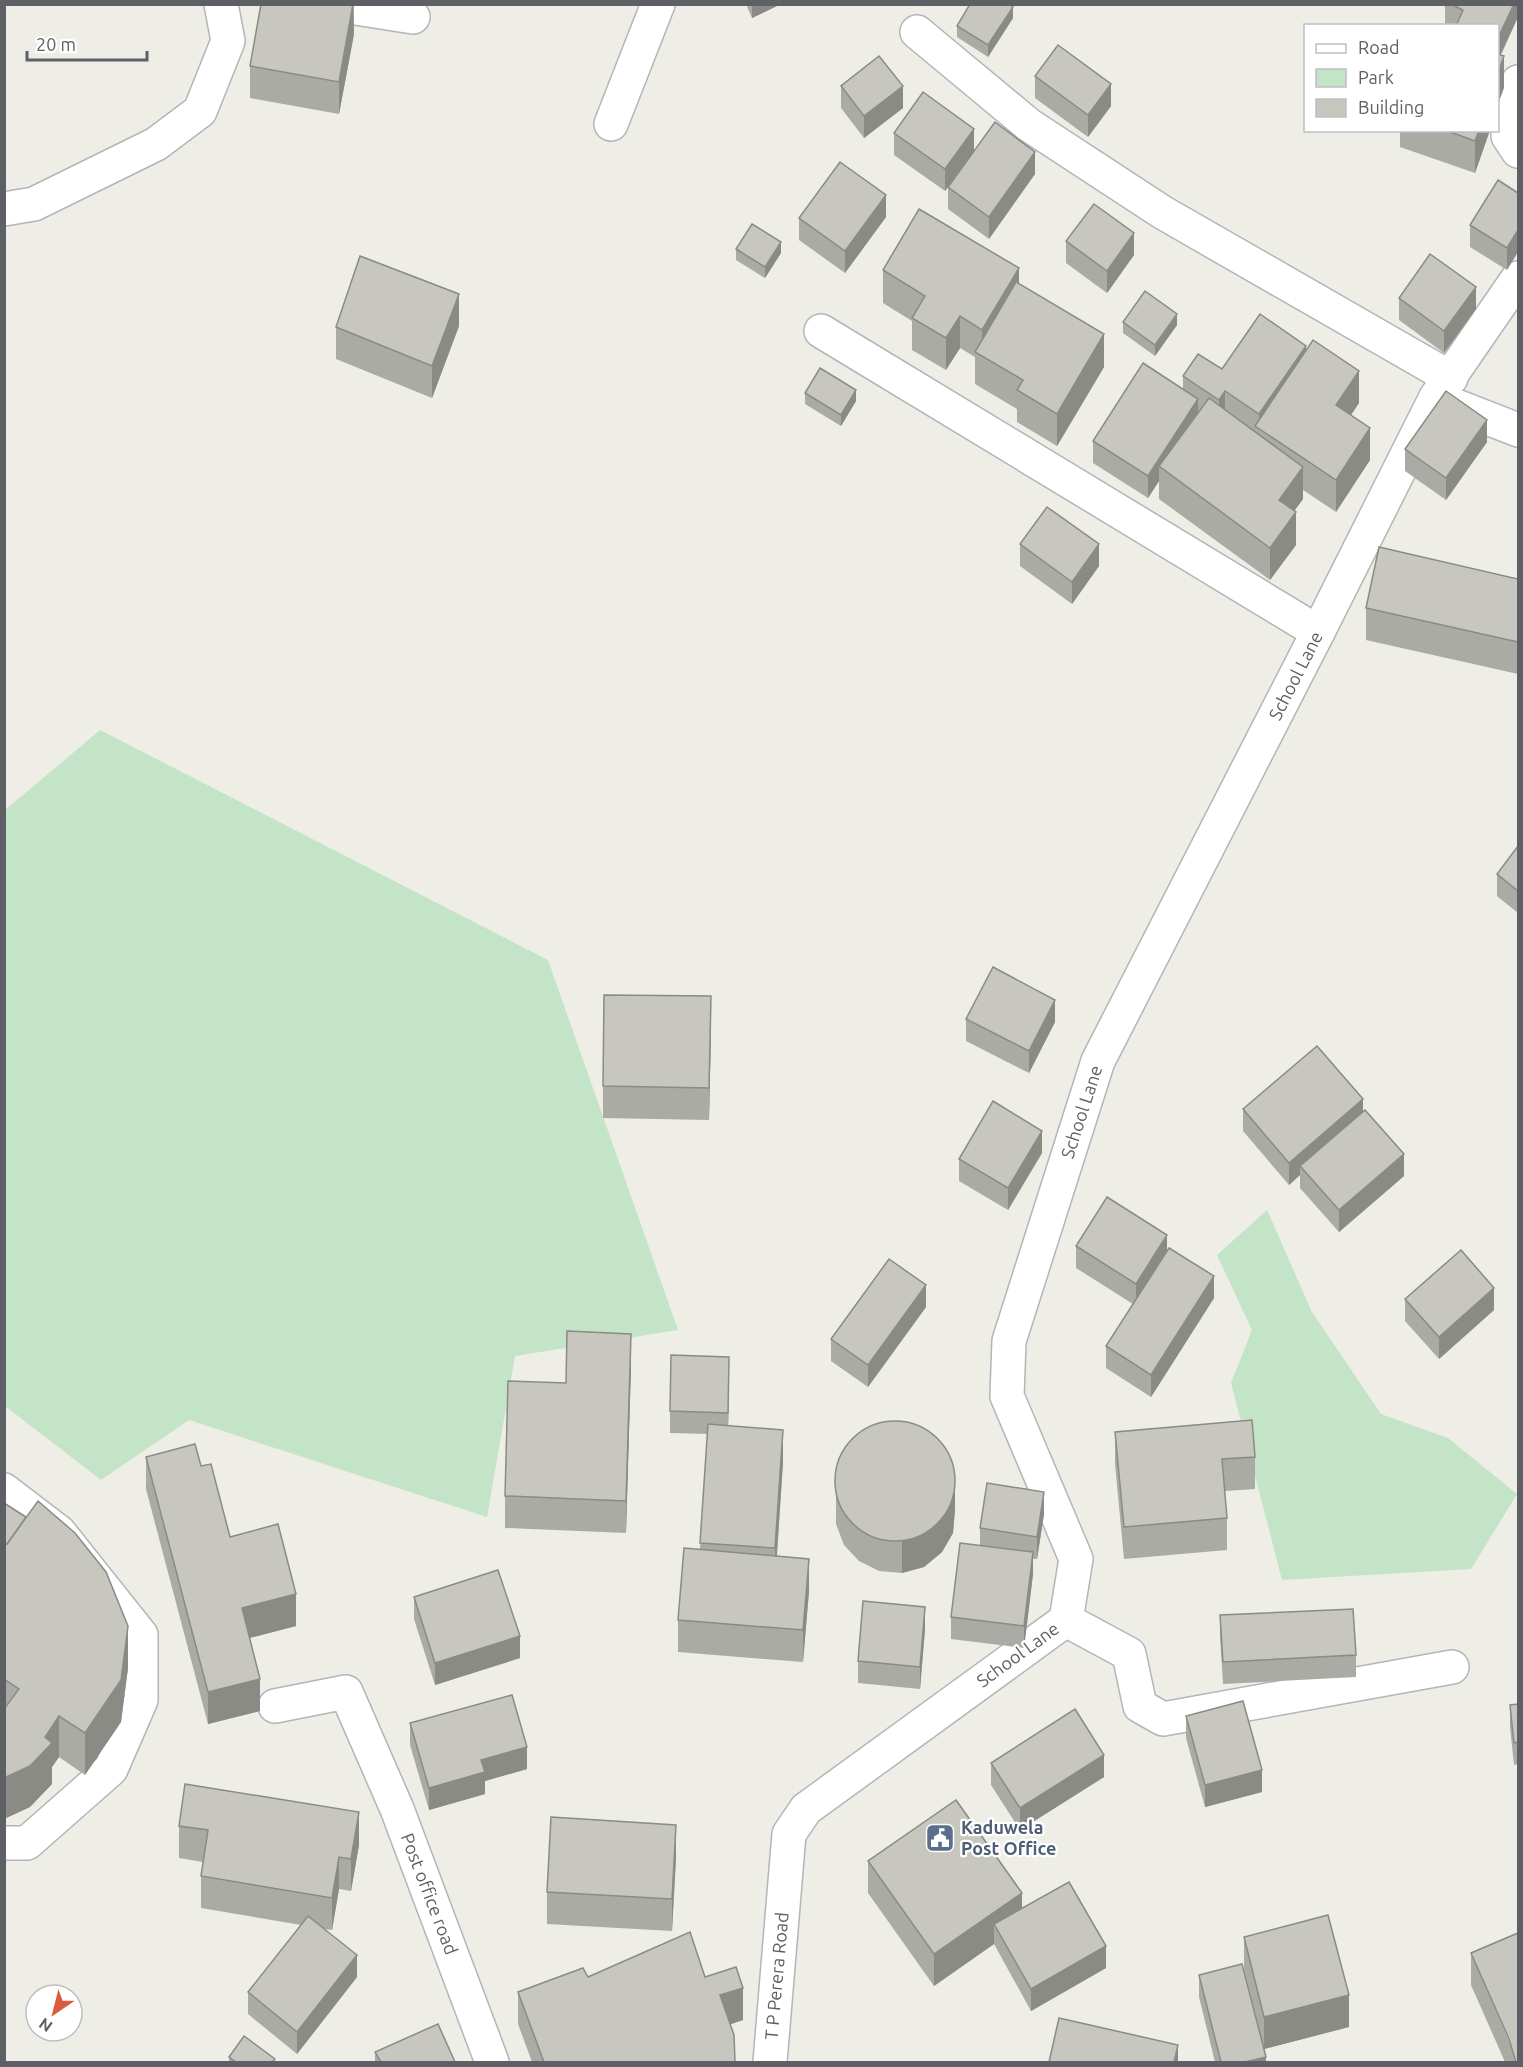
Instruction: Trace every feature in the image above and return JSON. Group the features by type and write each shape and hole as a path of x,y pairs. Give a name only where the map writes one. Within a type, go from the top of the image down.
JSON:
{"street":[{"path":"4,209 34,204 156,144 200,111 228,41 221,4"},
{"path":"330,4 413,16"},
{"path":"611,124 658,4"},
{"path":"917,32 1029,125 1162,212 1443,388 1518,430"},
{"path":"1518,82 1511,102 1508,136 1518,151"},
{"name":"School Lane","path":"785,1890 789,1834 806,1809 1066,1620 1076,1559 1007,1396 1009,1341 1098,1061 1443,388 1518,278"},
{"path":"821,331 1318,632"},
{"path":"4,1490 59,1532 141,1635 141,1700 111,1769 27,1843 4,1843"},
{"path":"1066,1620 1129,1654 1140,1706 1163,1719 1452,1667"},
{"name":"Post office road","path":"275,1706 346,1692 397,1809 492,2062"},
{"name":"T P Perera Road","path":"770,2062 785,1890"}],"green space":[{"path":"100,730 548,960 678,1330 515,1356 487,1517 189,1420 101,1480 5,1406 4,811"},
{"path":"1267,1210 1312,1312 1381,1414 1448,1438 1517,1494 1471,1569 1282,1580 1231,1383 1252,1330 1217,1255"}],"building":[{"path":"261,4 353,4 339,82 250,66"},
{"path":"970,4 1009,4 1013,7 988,45 957,26"},
{"path":"1451,4 1514,4 1499,36 1499,24 1457,24 1463,10"},
{"path":"1058,45 1111,84 1088,115 1035,76"},
{"path":"1499,55 1504,56 1499,70"},
{"path":"879,56 903,86 864,116 841,86"},
{"path":"923,92 974,129 945,169 894,133"},
{"path":"995,122 1035,152 989,217 948,187"},
{"path":"1450,132 1478,132 1475,141"},
{"path":"840,162 886,195 845,251 799,218"},
{"path":"1498,180 1518,193 1518,230 1507,248 1470,225"},
{"path":"1094,204 1134,233 1107,271 1066,241"},
{"path":"919,209 1019,268 982,330 960,316 946,338 912,318 925,296 883,270"},
{"path":"752,224 781,242 765,267 736,249"},
{"path":"1430,254 1476,287 1444,331 1399,298"},
{"path":"360,256 459,294 432,366 336,327"},
{"path":"1016,282 1104,334 1057,414 1017,390 1023,380 975,352"},
{"path":"1145,291 1177,314 1155,345 1123,322"},
{"path":"1260,314 1306,346 1259,414 1225,391 1219,400 1183,376 1198,354 1222,369"},
{"path":"1313,340 1359,371 1336,405 1370,428 1336,480 1255,426"},
{"path":"1143,363 1198,399 1148,476 1093,441"},
{"path":"820,368 856,390 841,415 805,393"},
{"path":"1446,391 1487,420 1446,478 1405,449"},
{"path":"1209,398 1303,467 1279,500 1296,512 1270,548 1159,466"},
{"path":"1047,507 1099,544 1072,582 1020,544"},
{"path":"1379,547 1518,579 1518,642 1366,608"},
{"path":"1518,846 1518,891 1497,874"},
{"path":"993,967 1055,1000 1029,1051 966,1019"},
{"path":"604,995 711,996 709,1088 603,1086"},
{"path":"1317,1046 1363,1099 1289,1163 1243,1109"},
{"path":"993,1101 1042,1131 1008,1188 959,1159"},
{"path":"1365,1110 1404,1154 1339,1210 1300,1166"},
{"path":"1107,1197 1167,1235 1136,1284 1076,1246"},
{"path":"1169,1248 1214,1276 1151,1375 1106,1346"},
{"path":"1461,1250 1494,1288 1439,1337 1405,1299"},
{"path":"889,1259 926,1285 868,1365 831,1339"},
{"path":"567,1331 631,1334 626,1501 505,1496 508,1381 566,1383"},
{"path":"671,1355 729,1357 728,1413 670,1411"},
{"path":"1252,1420 1255,1457 1222,1459 1227,1518 1124,1527 1115,1432"},
{"path":"895,1421 918,1426 937,1439 950,1458 955,1481 950,1504 937,1523 918,1536 895,1541 872,1536 853,1523 840,1504 835,1481 840,1458 853,1439 872,1426"},
{"path":"708,1424 783,1430 775,1548 700,1543"},
{"path":"195,1444 201,1466 211,1464 230,1537 278,1524 296,1594 242,1608 260,1679 208,1692 146,1457"},
{"path":"987,1483 1044,1492 1037,1537 980,1528"},
{"path":"38,1501 75,1533 106,1572 128,1626 121,1680 85,1733 59,1716 45,1737 52,1743 30,1766 4,1778 4,1709 19,1689 4,1679 4,1542 7,1544"},
{"path":"4,1503 26,1517 7,1544 4,1542"},
{"path":"960,1543 1033,1552 1024,1626 951,1617"},
{"path":"684,1548 809,1559 803,1630 678,1620"},
{"path":"498,1570 520,1636 435,1663 414,1597"},
{"path":"863,1601 925,1607 920,1667 858,1661"},
{"path":"1353,1609 1356,1655 1223,1662 1220,1615"},
{"path":"512,1695 527,1747 481,1760 485,1772 429,1788 410,1723"},
{"path":"1243,1701 1262,1770 1205,1785 1186,1716"},
{"path":"1518,1704 1518,1742 1514,1743 1510,1705"},
{"path":"1075,1709 1104,1755 1020,1808 991,1763"},
{"path":"185,1784 359,1812 351,1859 339,1857 332,1898 201,1876 208,1830 179,1826"},
{"path":"956,1800 1022,1893 934,1954 868,1861"},
{"path":"551,1817 676,1825 672,1899 547,1892"},
{"path":"1069,1882 1106,1946 1031,1989 994,1924"},
{"path":"1328,1915 1349,1995 1264,2017 1244,1937"},
{"path":"308,1916 357,1955 297,2032 248,1992"},
{"path":"690,1932 705,1977 736,1967 743,1988 720,1995 734,2035 735,2062 544,2062 518,1992 583,1968 588,1977"},
{"path":"1518,1933 1518,2062 1516,2062 1509,2039 1471,1953"},
{"path":"1242,1964 1266,2057 1245,2062 1221,2062 1199,1975"},
{"path":"1059,2018 1178,2045 1174,2062 1049,2062"},
{"path":"438,2024 455,2062 381,2062 375,2052"},
{"path":"244,2036 275,2059 272,2062 236,2062 229,2057"}],"place":[{"name":"Kaduwela Post Office","path":"940,1838"}]}
